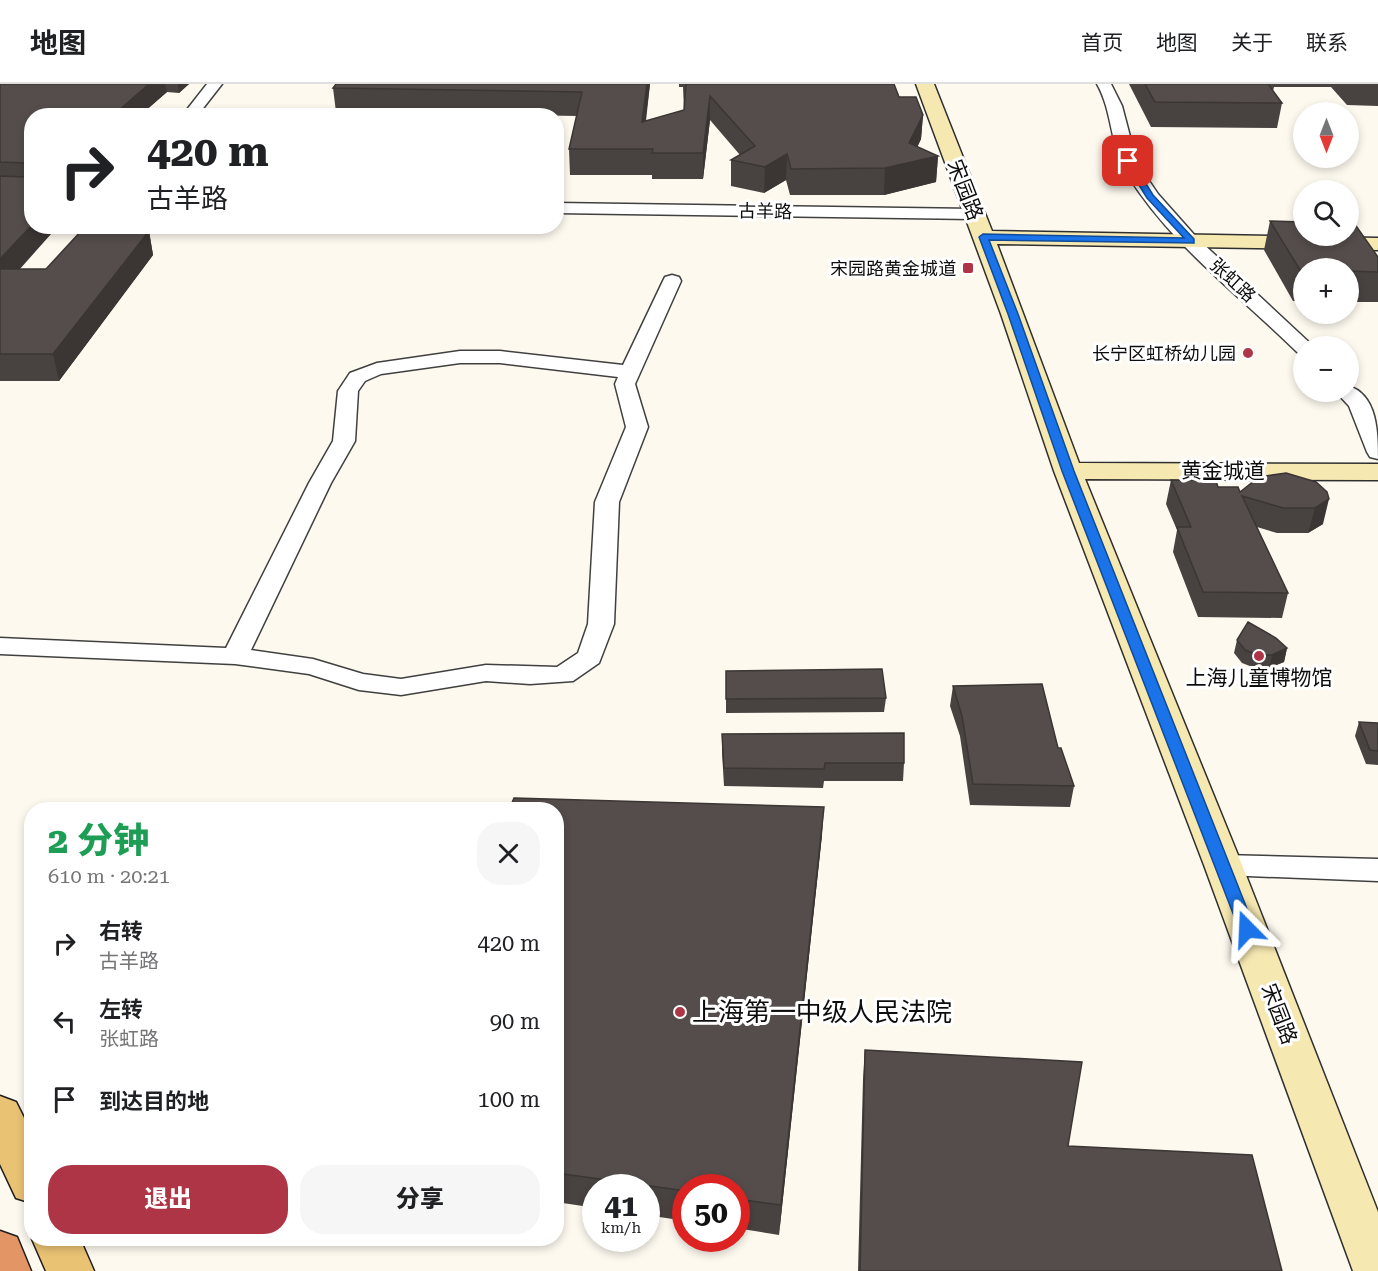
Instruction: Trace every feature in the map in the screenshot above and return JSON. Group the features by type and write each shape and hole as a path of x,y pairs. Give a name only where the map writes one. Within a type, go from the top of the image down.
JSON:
{"highway":[{"path":"0,1252 7,1271"}],"main road":[{"name":"宋园路","path":"925,84 1013,314 1068,471 1377,1271"},
{"name":"古羊路","path":"979,225 1191,241 1378,244"},
{"name":"黄金城道","path":"1068,471 1378,472"},
{"path":"0,1114 24,1166"},
{"path":"59,1246 70,1271"}],"street":[{"path":"196,108 215,84"},
{"name":"张虹路","path":"1104,84 1114,104 1128,161 1150,196 1191,241 1293,338"},
{"name":"古羊路","path":"564,208 979,225"},
{"path":"0,646 235,656 313,667 359,682 401,687 486,674 563,675 590,657 601,624 607,502 637,427 625,384 672,281"},
{"path":"235,656 320,483 344,441 348,391 357,377 377,369 460,357 500,357 630,372"},
{"path":"1357,402 1378,452"},
{"path":"1222,865 1378,870"}],"building":[{"path":"0,84 149,84 121,108 24,108 24,163 0,162"},
{"path":"336,84 647,84 642,122 684,110 686,84 894,84 899,97 916,97 923,115 909,143 938,156 885,168 791,169 787,154 765,167 731,160 755,146 710,96 703,153 652,153 653,149 569,149 582,92 333,88"},
{"path":"1145,84 1268,84 1282,103 1155,102"},
{"path":"0,176 24,177 24,234 0,259"},
{"path":"1270,221 1293,222 1293,246 1359,246 1359,230 1378,257 1378,272 1359,271 1359,258 1293,259"},
{"path":"78,234 147,234 53,354 0,354 0,269 46,269"},
{"path":"1286,473 1316,482 1327,492 1329,499 1315,508 1283,508 1242,496 1288,593 1203,592 1177,527 1191,527 1171,480 1216,481 1218,487 1238,487 1240,492 1259,477"},
{"path":"1248,622 1276,638 1287,648 1272,655 1258,655 1245,650 1237,640"},
{"path":"882,669 886,698 726,699 726,671"},
{"path":"1042,684 1058,748 1061,748 1074,786 973,784 962,716 953,686"},
{"path":"1359,722 1378,723 1378,751 1370,750"},
{"path":"904,733 904,763 825,763 824,769 724,768 722,734"},
{"name":"上海第一中级人民法院","path":"514,798 824,807 781,1205 750,1201 750,1174 672,1174 672,1189 660,1187 660,1174 582,1174 582,1177 564,1174 564,802 512,802"},
{"path":"865,1050 1082,1062 1068,1146 1252,1155 1282,1271 860,1271"}],"place":[{"name":"宋园路黄金城道","path":"968,268"},
{"name":"长宁区虹桥幼儿园","path":"1248,353"},
{"name":"上海儿童博物馆","path":"1259,656"},
{"name":"上海第一中级人民法院","path":"680,1012"}],"route":[{"path":"1128,161 1150,196 1191,241 983,237 1013,314 1068,471 1247,929"}]}
